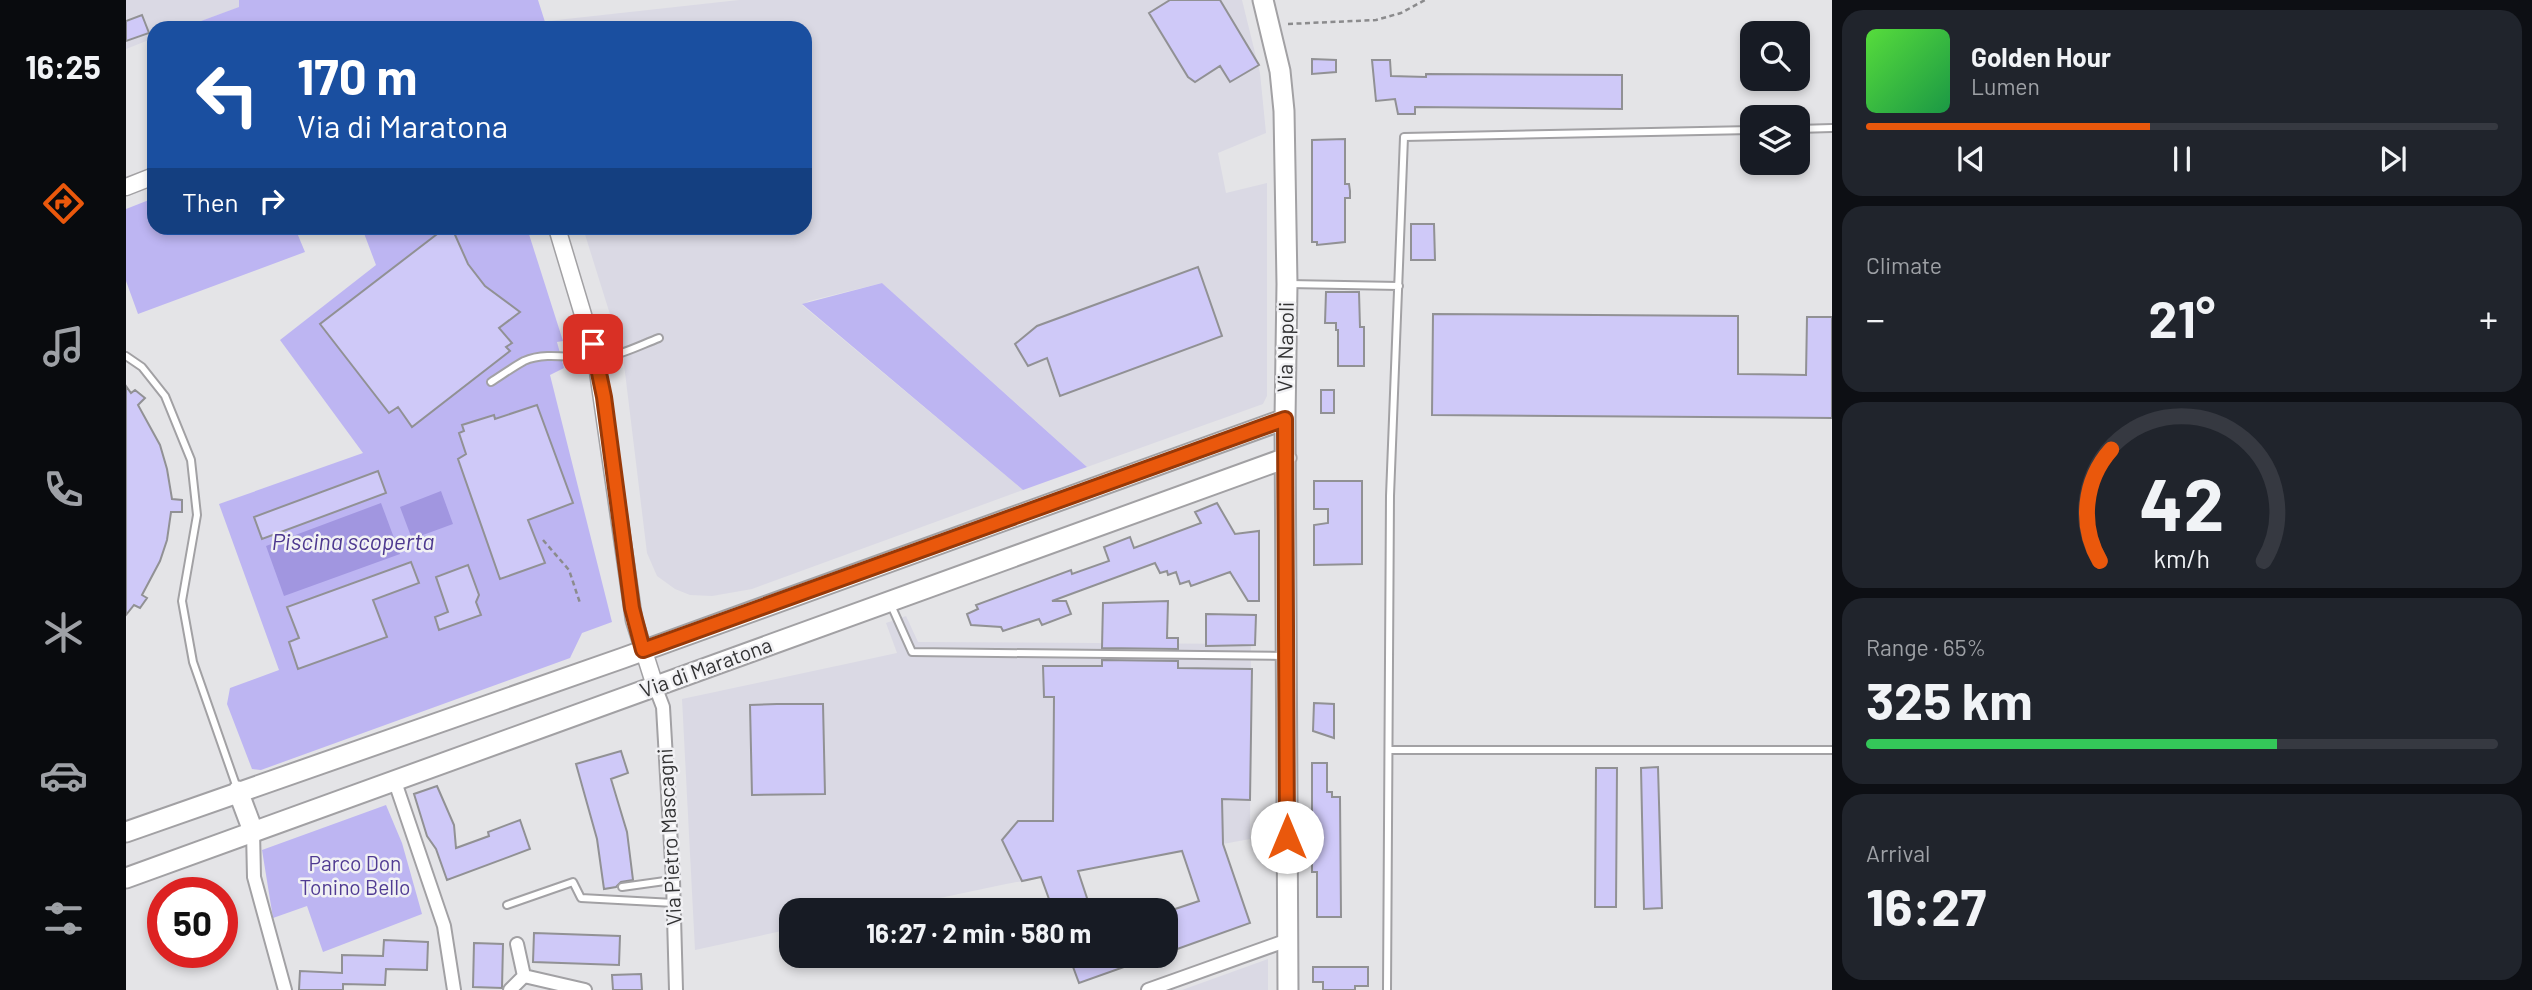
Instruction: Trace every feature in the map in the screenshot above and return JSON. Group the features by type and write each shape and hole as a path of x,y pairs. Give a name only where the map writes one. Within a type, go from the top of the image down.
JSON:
{"main road":[{"name":"Via Napoli","path":"1263,0 1280,71 1284,111 1287,284 1285,419 1288,990"},
{"name":"Via di Maratona","path":"126,832 1285,419"},
{"name":"Via di Maratona","path":"126,878 1286,458"},
{"path":"238,791 253,831"}],"street":[{"path":"126,187 147,179"},
{"path":"559,235 596,358 632,608 655,686"},
{"name":"Via Pietro Mascagni","path":"655,686 663,707 676,990"},
{"path":"394,779 444,926 454,990"},
{"path":"253,831 254,877 285,990"},
{"path":"1148,990 1288,940"},
{"path":"517,944 524,976"},
{"path":"510,990 524,976"},
{"path":"524,976 584,990"}],"lane":[{"path":"1810,129 1832,128"},
{"path":"1387,990 1391,496 1404,137 1740,130"},
{"path":"1287,284 1399,286"},
{"path":"491,382 533,358 596,358 619,354 659,338"},
{"path":"126,356 142,367 165,396 191,460 197,515 182,601 193,662 238,791"},
{"path":"889,600 912,652 1287,656"},
{"path":"1389,750 1832,750"},
{"path":"622,887 673,880"},
{"path":"508,905 573,882 581,898 674,903"}],"path":[{"path":"1271,27 1299,22 1376,20 1401,13 1424,0"},
{"path":"543,540 569,570 580,603"}],"shaded area":[{"path":"126,0 239,0 240,7 201,21 147,21 147,41 126,49"},
{"path":"739,0 1242,0 1260,73 1266,133 1218,153 1226,193 1267,183 1267,396 1263,404 1087,467 882,283 809,301 802,305 1023,490 752,589 712,596 690,595 675,589 657,576 647,553 623,356 585,235 812,235 812,21 548,21"},
{"path":"906,616 918,642 1251,644 1250,839 940,898 779,898 779,932 695,950 682,699 897,653 886,623"},
{"path":"1268,959 1268,990 1182,990"}],"green space":[{"path":"239,0 538,0 545,21 201,21 239,7"},
{"path":"147,201 147,235 298,235 305,252 138,314 126,281 126,209"},
{"path":"365,235 529,235 563,341 557,342 564,368 550,375 612,622 582,633 570,658 261,770 252,769 227,704 230,688 279,670 219,504 363,453 280,340 376,265"},
{"path":"882,283 1087,467 1023,490 802,304"},
{"name":"Parco Don Tonino Bello","path":"386,805 402,843 422,914 323,952 307,906 273,918 262,850"}],"water":[{"path":"441,491 453,524 412,539 400,507"},
{"name":"Piscina scoperta","path":"381,503 400,554 284,596 266,546"}],"building":[{"path":"1170,0 1220,0 1259,65 1230,82 1220,66 1195,82 1188,77 1149,13"},
{"path":"142,15 147,34 126,41 126,21"},
{"path":"1312,59 1336,60 1336,72 1312,74"},
{"path":"1372,60 1390,60 1391,76 1622,75 1622,109 1415,107 1415,114 1398,114 1395,99 1376,101"},
{"path":"1345,139 1345,184 1349,184 1350,198 1345,198 1345,242 1317,245 1317,242 1312,242 1312,140"},
{"path":"1411,224 1434,224 1435,260 1411,260"},
{"path":"436,235 455,235 468,264 485,286 520,312 499,328 512,343 506,347 510,351 412,427 398,407 389,413 320,324"},
{"path":"1198,267 1222,336 1060,396 1047,358 1028,366 1015,344 1037,326"},
{"path":"1326,292 1359,292 1360,327 1364,327 1364,366 1338,366 1336,323 1325,323"},
{"path":"1433,314 1738,316 1738,374 1806,375 1807,317 1832,317 1832,418 1432,415"},
{"path":"126,386 131,393 135,390 145,398 138,405 160,445 172,499 182,500 182,512 171,512 167,540 160,561 142,595 147,598 140,608 134,605 126,615"},
{"path":"1321,390 1334,390 1334,413 1321,413"},
{"path":"537,405 573,503 528,520 545,563 500,579 458,459 466,454 459,433 464,431 462,425 494,415 495,419"},
{"path":"378,471 386,493 262,539 254,517"},
{"path":"1314,481 1362,481 1362,564 1314,565 1314,525 1328,523 1328,509 1314,509"},
{"path":"1217,503 1235,534 1259,531 1259,601 1248,601 1230,572 1191,586 1189,581 1180,584 1176,572 1168,575 1167,571 1160,573 1155,563 1052,601 1066,601 1071,614 1042,625 1039,619 1003,631 1001,627 971,625 967,614 978,609 976,605 1071,570 1072,574 1109,561 1104,547 1130,537 1134,548 1201,523 1195,512"},
{"path":"411,562 419,583 373,600 387,637 298,669 289,642 299,638 287,607"},
{"path":"468,565 479,595 476,602 481,615 439,630 435,617 448,612 436,577"},
{"path":"1168,601 1167,638 1178,638 1178,649 1102,648 1103,603"},
{"path":"1206,614 1256,615 1255,645 1206,646"},
{"path":"1102,660 1178,661 1178,668 1252,669 1250,800 1222,799 1223,844 1250,923 1178,949 1178,908 1199,901 1182,851 1078,871 1087,898 1049,898 1041,877 1022,881 1002,840 1018,821 1053,821 1054,697 1044,697 1043,666 1102,666"},
{"path":"1314,703 1334,704 1334,738 1313,731"},
{"path":"823,704 825,794 752,795 750,705"},
{"path":"621,751 628,773 611,779 627,832 633,880 604,889 597,839 576,764"},
{"path":"1312,763 1327,763 1327,792 1332,792 1332,797 1340,797 1341,917 1317,917 1317,872 1312,872"},
{"path":"1658,767 1662,908 1644,909 1641,768"},
{"path":"1596,768 1617,768 1616,907 1595,907"},
{"path":"437,786 454,825 456,848 489,836 488,832 520,820 530,849 447,880 436,849 427,836 414,794"},
{"path":"534,933 620,936 619,965 533,962"},
{"path":"384,940 428,942 427,970 386,969 385,985 343,984 343,990 299,990 300,971 342,973 342,955 383,956"},
{"path":"474,943 503,944 502,988 473,987"},
{"path":"1313,967 1368,967 1368,986 1355,986 1355,990 1323,990 1323,982 1313,982"},
{"path":"1073,968 1121,968 1079,983"},
{"path":"641,974 642,990 613,990 612,975"}],"route":[{"path":"593,344 604,397 632,608 643,650 1285,419 1287,837"}]}
